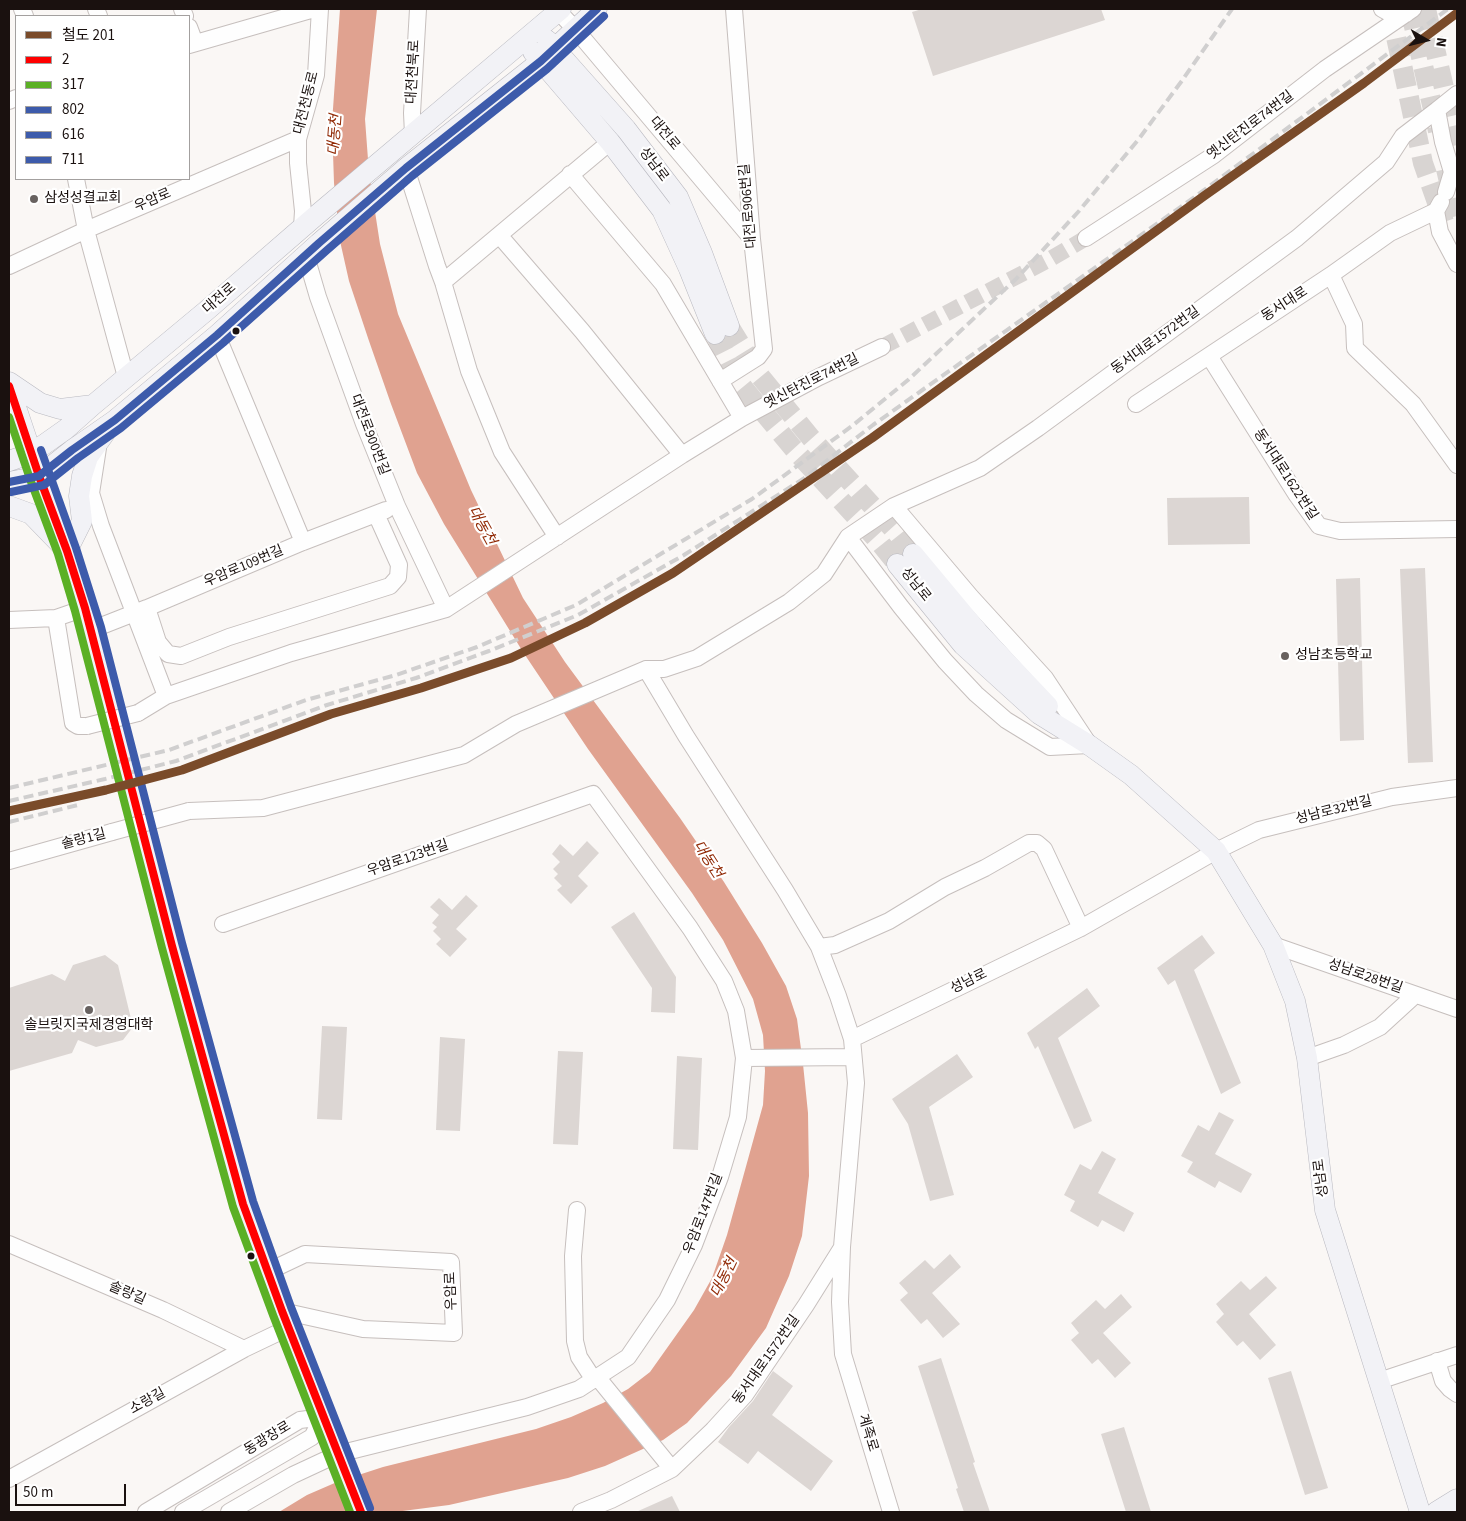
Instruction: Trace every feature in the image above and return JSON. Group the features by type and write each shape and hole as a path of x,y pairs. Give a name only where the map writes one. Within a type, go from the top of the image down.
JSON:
{"main road":[{"path":"406,168 548,55 597,9"},
{"name":"대전로","path":"9,461 32,453 66,429 560,10"},
{"name":"성남로","path":"531,35 548,55 610,142 662,210 689,269 722,330 702,253 678,197 626,129 548,55"},
{"name":"대전로","path":"9,482 39,476 115,420 216,336 406,168"},
{"path":"9,382 40,403 60,409 93,405"},
{"path":"9,386 39,476 67,551 92,630 196,1037 243,1204 285,1319 361,1512"},
{"path":"67,551 82,521 79,496 82,476 88,457 115,420"},
{"path":"9,506 31,514 67,551"},
{"name":"성남로","path":"905,559 1049,707 1089,745 1131,775 1216,851 1273,945 1295,1001 1307,1058 1325,1210 1420,1512"},
{"path":"1436,1512 1457,1499"}],"street":[{"path":"192,44 314,9"},
{"name":"대전천동로","path":"307,223 303,211 298,163 298,139 316,75 320,9"},
{"name":"대전천북로","path":"406,140 412,113 418,9"},
{"name":"대전로906번길","path":"720,381 758,357 764,349 752,239 734,9"},
{"path":"1382,9 1391,14 1410,11"},
{"name":"대전로","path":"560,10 752,239"},
{"name":"옛신탄진로74번길","path":"1086,238 1214,155 1325,69 1410,11"},
{"name":"동서대로1572번길","path":"848,537 894,506 980,468 1038,428 1296,238 1386,162 1403,136 1457,94"},
{"path":"1437,110 1442,142 1453,181 1436,211 1440,232 1457,264"},
{"name":"우암로","path":"9,266 86,230 298,139"},
{"path":"443,282 610,142"},
{"path":"406,168 443,282 469,371 502,452 557,537"},
{"path":"56,618 73,723 78,726 87,726 138,712 166,696 291,653 446,609 742,418 663,284 570,174"},
{"path":"76,180 86,230 126,377"},
{"name":"동서대로","path":"1136,404 1331,275 1390,233 1436,211"},
{"path":"500,234 582,331 682,455"},
{"name":"대전로900번길","path":"313,250 318,297 364,424 397,506 446,609"},
{"path":"1331,275 1354,324 1355,348 1413,404 1457,465"},
{"name":"대전로","path":"216,336 303,542"},
{"name":"옛신탄진로74번길","path":"742,418 819,377 882,347"},
{"name":"동서대로1622번길","path":"1209,356 1318,526 1340,531 1457,529"},
{"path":"100,440 91,493 101,526 140,611 158,642 168,654 181,656 229,637 390,586 398,577 399,565 376,514"},
{"name":"우암로109번길","path":"92,630 303,542 397,506"},
{"path":"894,506 971,597 1045,678 1089,745"},
{"path":"848,537 900,607 945,661 976,694 1006,720 1050,746 1089,745"},
{"name":"솔랑1길","path":"9,861 189,811 263,808 464,755 516,724 639,671 664,669 697,658 789,602 824,574 848,537"},
{"path":"9,620 56,618 85,608"},
{"path":"140,611 166,696"},
{"name":"계족로","path":"639,671 686,736 785,890 819,947 852,1039 856,1083 842,1247 840,1302 843,1354 891,1512"},
{"name":"성남로32번길","path":"1216,851 1258,830 1392,797 1457,788"},
{"name":"우암로123번길","path":"223,924 593,794"},
{"name":"우암로147번길","path":"229,1512 293,1475 338,1454 527,1407 579,1389 598,1380 628,1356 667,1300 694,1245 720,1177 738,1117 744,1058 736,1011 724,981 690,928 593,794"},
{"path":"819,947 835,945 888,921 945,887 985,868 1029,843 1037,843 1044,848 1081,928"},
{"name":"성남로","path":"852,1039 1081,928 1216,851"},
{"name":"성남로28번길","path":"1273,945 1457,1009"},
{"path":"1307,1058 1344,1045 1380,1027 1415,995"},
{"path":"744,1058 853,1057"},
{"path":"577,1210 573,1256 575,1341 579,1357 672,1469"},
{"name":"솔랑길","path":"9,1244 163,1310 244,1349"},
{"name":"동서대로1572번길","path":"580,1512 611,1500 672,1469 712,1430 745,1395 806,1305 842,1247"},
{"name":"우암로","path":"267,1272 305,1254 451,1262 454,1333 362,1329 285,1319"},
{"name":"소랑길","path":"9,1479 244,1349 285,1319"},
{"path":"1379,1381 1457,1355"},
{"path":"1437,1361 1443,1380 1457,1394"},
{"name":"동광장로","path":"146,1512 300,1420 323,1417"},
{"name":"동광장로","path":"183,1512 312,1437 323,1417"}],"water":[{"name":"대동천","path":"340,9 377,9 365,119 369,173 380,244 398,314 471,490 523,598 565,662 680,818 724,882 786,986 797,1019 803,1064 808,1113 809,1176 802,1236 789,1276 766,1328 731,1376 687,1423 663,1440 605,1466 568,1478 449,1505 395,1512 279,1512 307,1495 337,1482 383,1467 536,1429 571,1417 603,1403 628,1389 650,1372 694,1310 712,1278 727,1235 763,1105 765,1071 763,1035 753,999 723,940 692,893 588,749 523,652 444,524 417,473 349,281 340,241 334,183 332,123"}],"building":[{"path":"922,9 1101,9 1105,20 933,76 912,12"},
{"path":"1249,497 1250,544 1168,545 1167,498"},
{"path":"1425,568 1433,762 1408,763 1400,569"},
{"path":"1360,578 1364,740 1340,741 1336,579"},
{"path":"587,841 599,853 578,876 588,886 571,904 557,890 562,886 554,878 558,874 553,869 560,862 552,854 560,844 573,856"},
{"path":"466,895 478,906 456,929 467,939 450,957 436,944 441,939 433,931 437,927 432,923 439,915 430,907 439,898 452,910"},
{"path":"634,912 676,977 675,1013 651,1012 652,988 611,927"},
{"path":"1202,935 1215,953 1194,970 1241,1083 1221,1094 1175,980 1168,985 1157,968"},
{"name":"솔브릿지국제경영대학","path":"105,955 118,965 133,1027 123,1040 96,1047 78,1040 72,1053 9,1071 9,988 52,974 65,981 73,965"},
{"path":"1087,988 1100,1006 1058,1038 1092,1121 1074,1129 1038,1046 1035,1049 1027,1033"},
{"path":"322,1026 347,1027 342,1120 317,1119"},
{"path":"440,1037 465,1039 460,1131 436,1130"},
{"path":"558,1051 583,1052 578,1145 553,1144"},
{"path":"957,1054 973,1077 929,1107 954,1195 930,1201 908,1124 892,1099"},
{"path":"677,1056 702,1058 698,1150 673,1149"},
{"path":"1219,1112 1234,1120 1215,1154 1252,1174 1241,1193 1219,1181 1215,1188 1187,1172 1193,1162 1181,1156 1198,1125 1209,1131"},
{"path":"1102,1151 1116,1159 1098,1193 1134,1213 1124,1232 1102,1220 1098,1227 1070,1211 1075,1201 1064,1195 1080,1164 1091,1170"},
{"path":"950,1254 961,1267 932,1293 960,1324 943,1338 927,1319 921,1324 900,1300 908,1293 899,1283 925,1260 934,1269"},
{"path":"1266,1276 1277,1288 1249,1314 1276,1345 1260,1360 1243,1341 1237,1346 1216,1322 1224,1314 1216,1304 1241,1281 1250,1290"},
{"path":"1121,1294 1132,1307 1103,1333 1131,1363 1115,1378 1098,1359 1092,1364 1071,1340 1079,1333 1071,1323 1096,1300 1105,1309"},
{"path":"941,1358 990,1512 964,1512 956,1489 958,1488 918,1366"},
{"path":"773,1371 793,1386 772,1415 833,1461 811,1491 758,1451 748,1464 718,1442 753,1401"},
{"path":"1291,1371 1328,1488 1305,1495 1268,1378"},
{"path":"1124,1427 1151,1512 1126,1512 1101,1434"},
{"path":"672,1496 680,1512 636,1512"}],"tunnel":[{"path":"1390,9 1423,163 1444,222"},
{"path":"1410,9 1438,131"},
{"path":"1426,9 1457,145"},
{"path":"1446,169 1457,216"},
{"path":"882,347 1052,258 1086,238"},
{"path":"729,326 759,375 811,438 894,530 913,554"},
{"path":"715,334 741,385 793,448 897,564"}],"railway":[{"path":"9,788 169,750 306,700 396,675 477,647 576,605 752,499 852,426 908,380 1016,279 1079,211 1138,140 1232,9"},
{"path":"9,801 176,761 327,705 416,678 578,615 684,555 803,479 873,425 1196,196 1448,9"},
{"path":"9,822 78,805"}],"rail line":[{"name":"201","path":"9,811 106,790 182,770 331,714 421,688 511,658 585,623 673,573 872,438 1204,196 1364,83 1457,13"}],"transit line":[{"name":"711","path":"9,482 39,476 115,420 217,335 406,168 541,61 597,9"},
{"name":"616","path":"11,492 44,485 121,428 223,343 412,176 547,69 604,16"},
{"name":"2","path":"9,386 85,608 172,946 243,1204 282,1311 361,1512"},
{"name":"317","path":"9,417 58,554 75,611 162,948 233,1207 350,1512"},
{"name":"802","path":"41,450 76,548 101,627 182,943 253,1201 291,1307 370,1508"}],"place":[{"name":"삼성성결교회","path":"34,199"},
{"name":"성남초등학교","path":"1285,656"},
{"name":"솔브릿지국제경영대학","path":"89,1010"}]}
